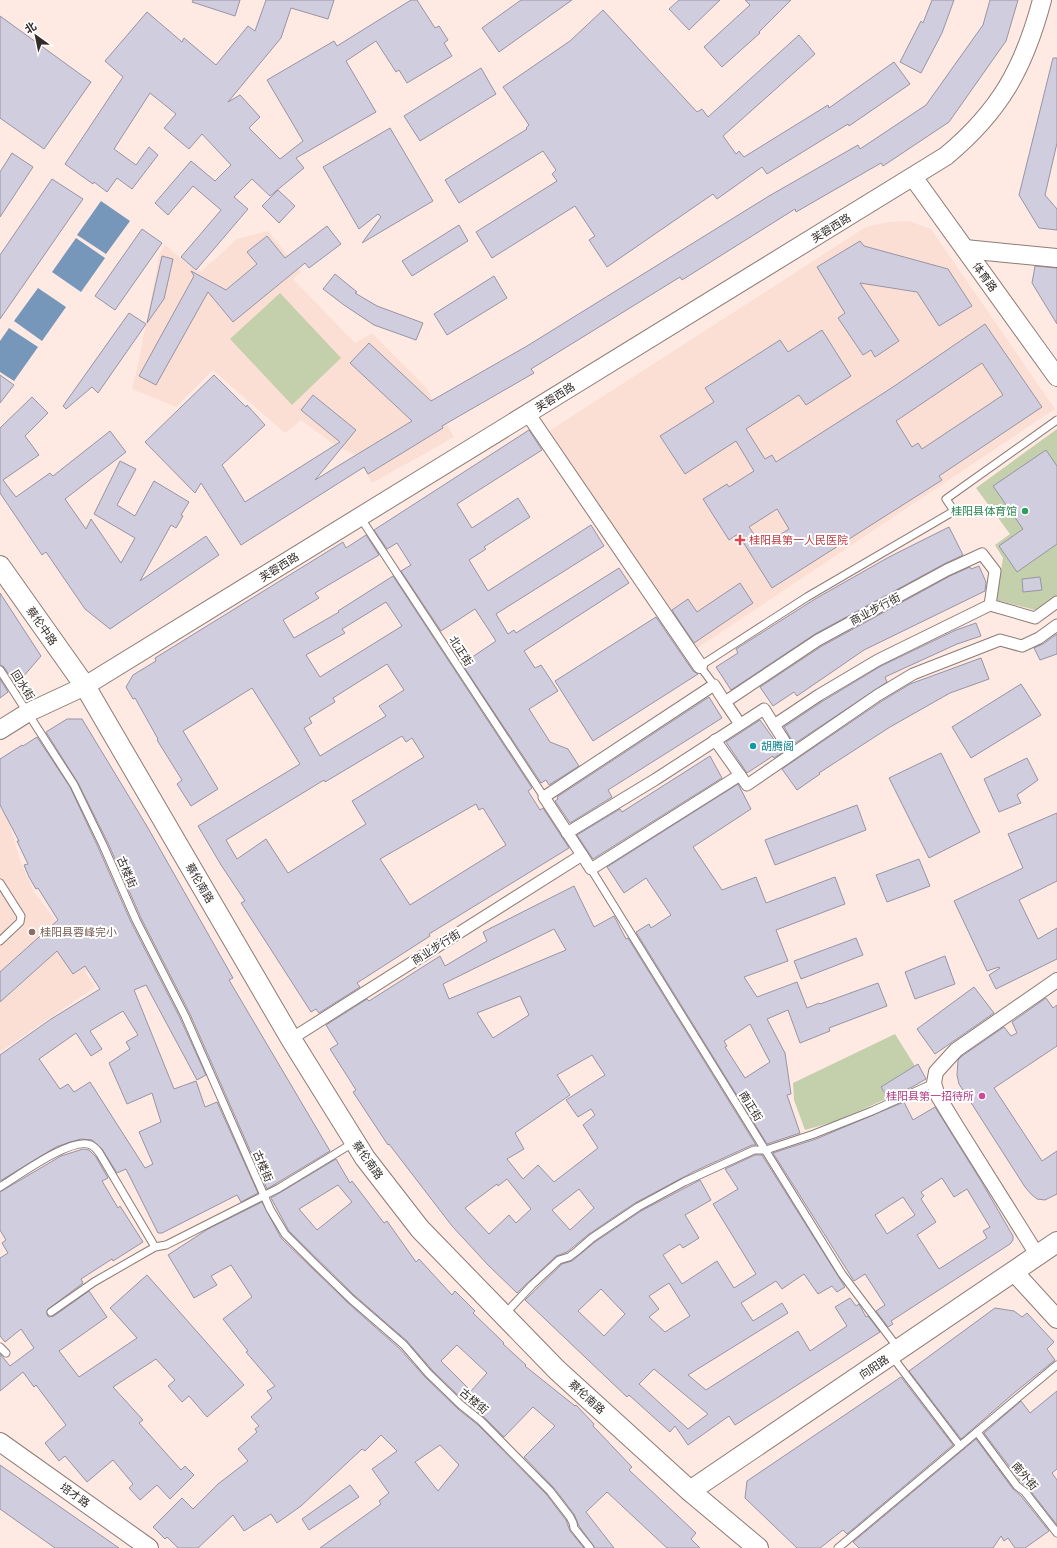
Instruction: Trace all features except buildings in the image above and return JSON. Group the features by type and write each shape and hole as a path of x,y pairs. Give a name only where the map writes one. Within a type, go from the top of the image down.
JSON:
{"main road":[{"name":"蔡伦中路","path":"0,566 84,686"},
{"name":"蔡伦南路","path":"84,686 291,1039 365,1158 420,1229 557,1370 690,1491 758,1548"},
{"name":"向阳路","path":"690,1491 1057,1242"}],"street":[{"name":"芙蓉西路","path":"0,730 27,713 84,686 946,156 974,130 999,100 1020,65 1028,47 1042,0"},
{"name":"体育路","path":"913,177 966,248 1057,377"},
{"path":"966,248 1057,258"},
{"path":"528,414 700,666"},
{"name":"商业步行街","path":"725,702 818,640 947,570 982,554 995,571 990,605"},
{"path":"774,725 819,695 878,660 990,605 1035,618 1057,602"},
{"path":"715,740 747,785 878,695 913,674 1000,640 1022,646 1039,638 1057,625"},
{"path":"740,724 714,685 544,798 591,869 740,775"},
{"path":"567,833 656,779 764,709 792,753"},
{"name":"商业步行街","path":"291,1039 582,855"},
{"path":"1038,1256 938,1096 934,1083 936,1072 956,1050 1057,980"},
{"path":"1014,1272 1057,1319"},
{"name":"培才路","path":"0,1442 149,1548"}],"lane":[{"path":"714,685 700,666 807,597 954,511 946,499 1057,420"},
{"name":"北正街","path":"360,517 544,798"},
{"name":"回水街","path":"0,670 27,713"},
{"name":"古楼街","path":"27,713 77,792 103,845 136,920 184,1016 270,1209 285,1234 351,1300 404,1345 428,1373 461,1405 481,1421 550,1492 570,1517 574,1523 574,1528 590,1548"},
{"name":"南正街","path":"591,869 842,1274 960,1446"},
{"path":"0,883 21,916 20,922 0,941"},
{"path":"504,1315 532,1285 559,1260 569,1257 577,1252 592,1238 638,1207 684,1182 754,1150 766,1150 814,1134 872,1111 934,1083"},
{"path":"51,1312 94,1282 155,1247 166,1245 264,1196 355,1142"},
{"path":"0,1188 56,1153 70,1146 83,1143 92,1145 100,1154 155,1247"},
{"path":"0,1347 6,1353"},
{"path":"838,1548 1057,1365"},
{"name":"南外街","path":"977,1432 1017,1486 1030,1497 1057,1533"}],"shaded area":[{"name":"桂阳县第一人民医院","path":"909,221 931,229 1055,409 696,649 549,431 866,227 889,222"},
{"path":"268,231 301,272 293,279 355,343 372,333 427,389 454,437 372,483 356,455 335,445 301,420 285,433 213,370 176,407 132,389 160,253 165,245 196,271 202,271 237,239"},
{"name":"桂阳县蓉峰完小","path":"0,803 6,813 21,863 34,892 69,938 88,969 85,972 95,987 0,1052"}],"green space":[{"path":"280,293 341,358 292,405 230,339"},
{"name":"桂阳县体育馆","path":"1057,429 1057,597 1039,611 996,600 1003,558 995,545 1010,534 976,488"},
{"path":"895,1034 915,1066 881,1087 888,1098 837,1121 805,1130 794,1100 793,1083"}],"water":[{"path":"101,201 130,221 106,254 77,235"},
{"path":"76,238 105,258 81,292 52,272"},
{"path":"38,288 66,307 42,341 14,321"},
{"path":"9,328 38,347 14,381 0,372 0,341"}],"place":[{"name":"桂阳县体育馆","path":"1025,511"},
{"name":"桂阳县第一人民医院","path":"740,540"},
{"name":"胡腾阁","path":"753,746"},
{"name":"桂阳县蓉峰完小","path":"32,932"},
{"name":"桂阳县第一招待所","path":"982,1096"}]}
